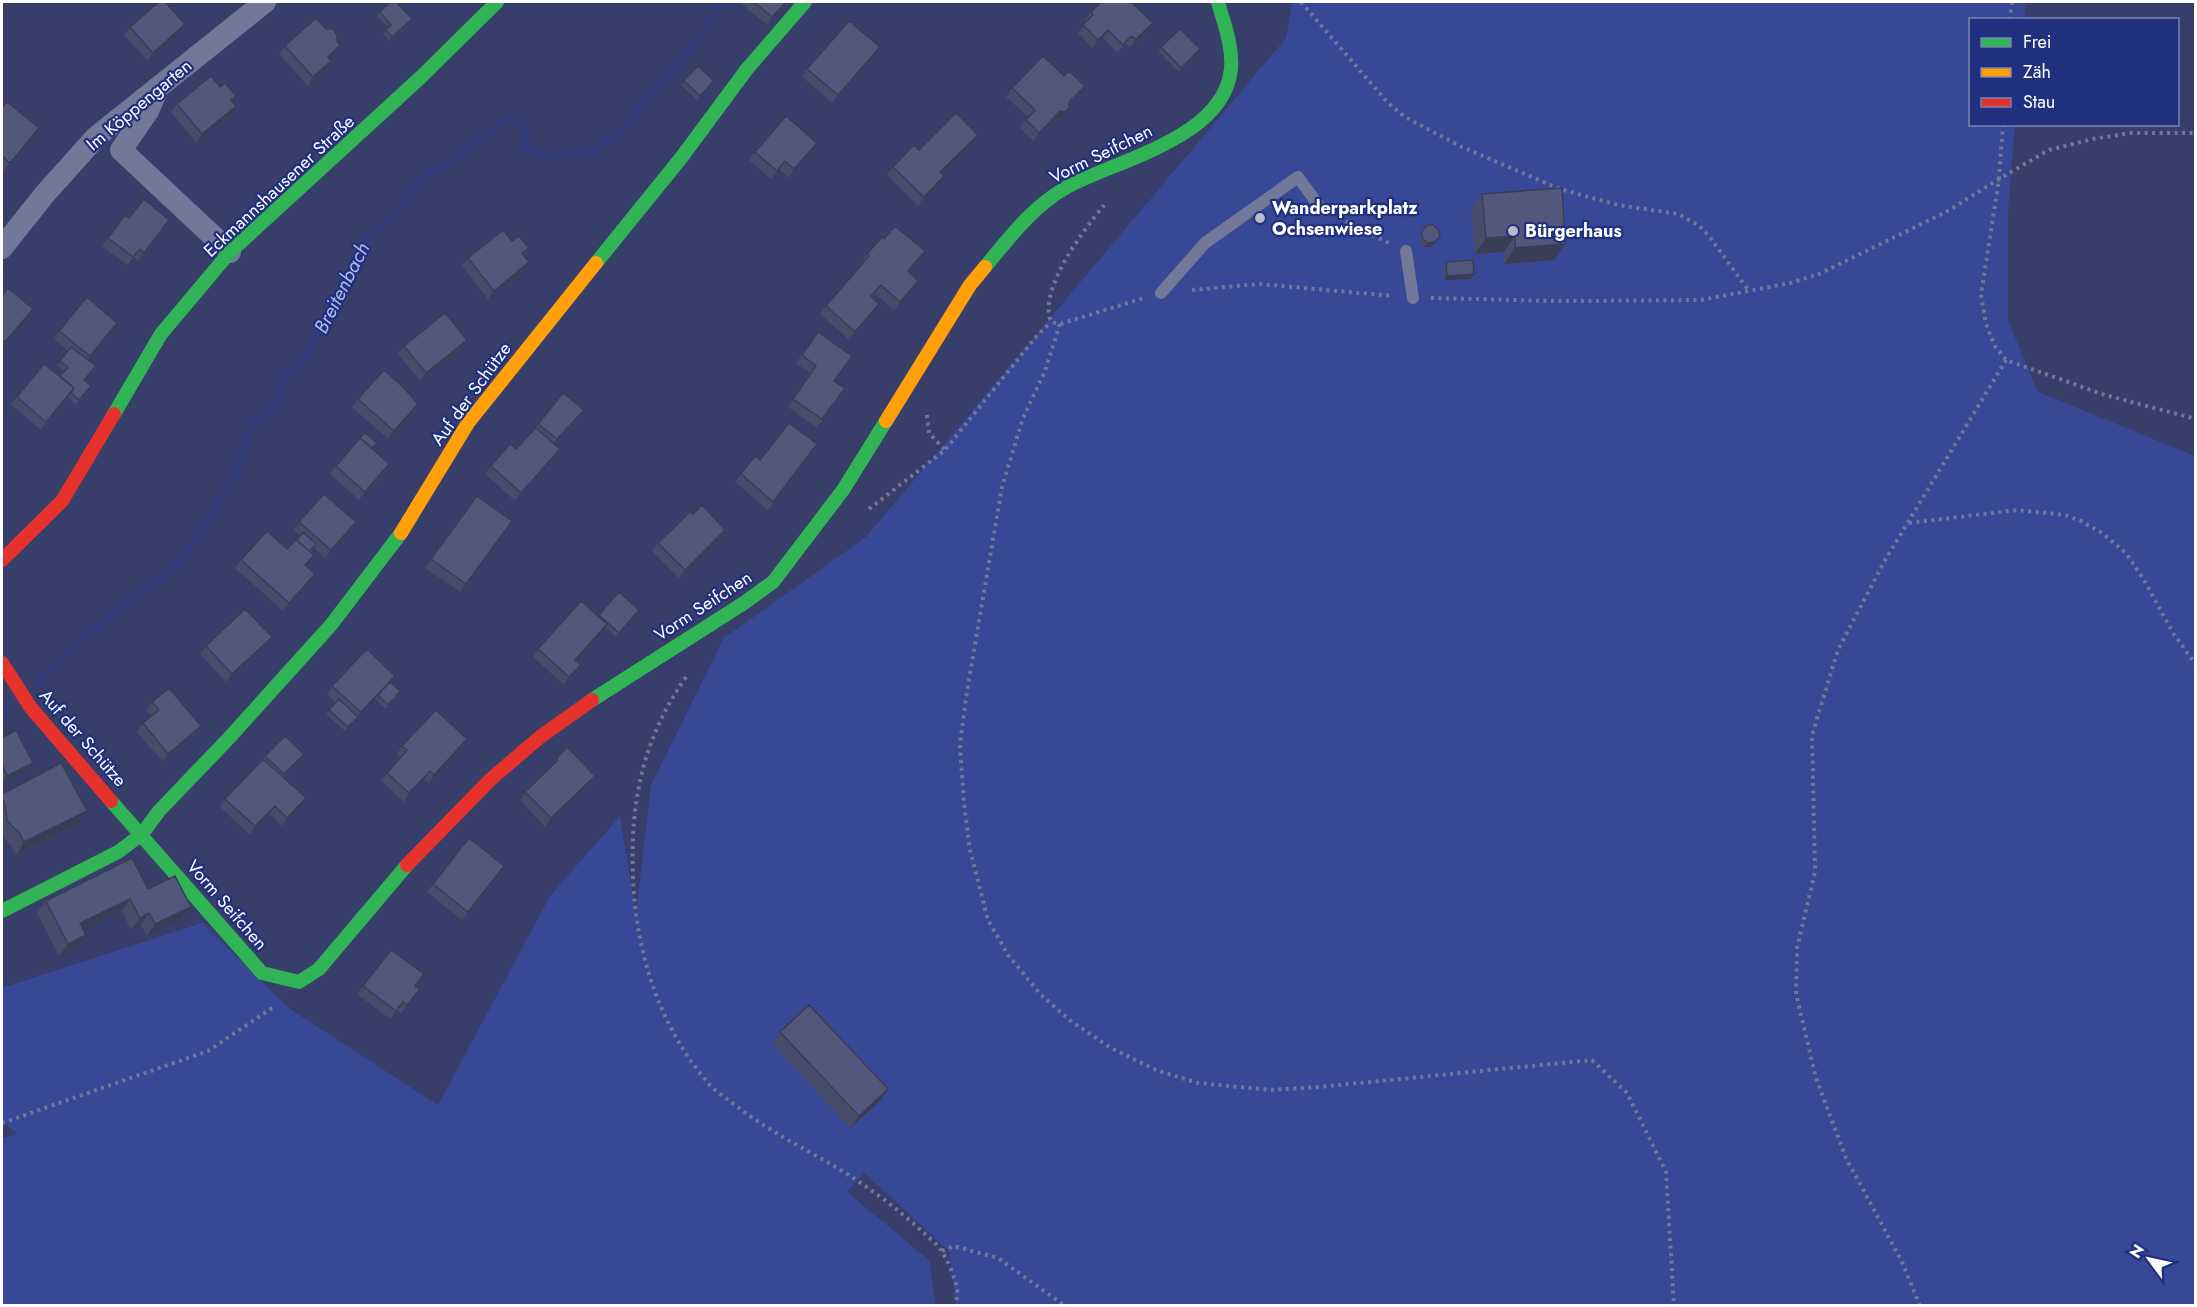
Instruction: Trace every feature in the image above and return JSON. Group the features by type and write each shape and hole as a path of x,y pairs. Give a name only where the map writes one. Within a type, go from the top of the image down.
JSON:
{"street":[{"name":"Im Köppengarten","path":"2,248 44,195 96,137 265,2"},
{"name":"Eckmannshausener Straße","path":"2,560 62,501 161,334 230,252 412,86 497,2"},
{"name":"Auf der Schütze","path":"2,911 118,852 142,834 159,811 277,686 358,592 394,544 468,423 681,158 747,69 805,2"},
{"name":"Vorm Seifchen","path":"142,834 262,973 279,979 299,982 319,969 401,871 490,779 540,737 583,706 773,582 843,490 970,285 1025,219 1066,188 1184,134 1210,114 1225,92 1231,70 1231,48 1218,2"},
{"path":"158,88 148,111 121,150 230,252"},
{"name":"Auf der Schütze","path":"2,663 32,708 142,834"}],"lane":[{"path":"1161,293 1205,243 1298,177 1323,210"},
{"path":"1406,251 1413,298"}],"path":[{"path":"1301,2 1388,103 1405,117 1462,147 1560,189 1618,205 1678,214 1698,225 1709,236 1749,291"},
{"path":"2010,18 2012,2"},
{"path":"2003,126 1999,178 1982,295 1986,324 1995,346 2006,360 2105,395 2196,419"},
{"path":"1051,322 1060,324 1161,293 1259,284 1413,298 1662,302 1701,300 1790,284 1819,274 1946,212 2049,150 2130,133 2196,133"},
{"path":"1051,322 1048,314 1050,294 1084,230 1105,204"},
{"path":"1323,210 1406,251"},
{"path":"863,513 945,450 1028,346 1051,322"},
{"path":"1060,324 1045,372 1023,418 1002,487 960,744 970,850 988,920 1008,955 1041,994 1072,1022 1111,1048 1156,1070 1198,1083 1271,1090 1593,1060 1626,1094 1666,1172 1674,1305"},
{"path":"1920,1305 1902,1262 1846,1158 1815,1078 1796,994 1797,948 1804,910 1815,873 1812,735 1838,650 1884,562 2006,360"},
{"path":"1909,523 2017,510 2065,515 2081,521 2102,533 2126,553 2144,580 2173,633 2196,665"},
{"path":"687,674 660,719 646,754 636,795 631,842 633,896 643,950 659,1005 680,1045 710,1086 747,1115 868,1189 910,1221 942,1251 957,1288 956,1305"},
{"path":"2,1123 208,1051 271,1009 299,982"},
{"path":"942,1251 954,1246 998,1258 1065,1305"}],"shaded area":[{"path":"1292,2 2026,2 2024,18 1969,18 1969,126 2015,126 2008,211 2008,321 2038,392 2195,456 2195,1305 956,1305 949,1251 864,1173 847,1192 929,1260 936,1305 2,1305 2,1138 18,1134 2,1121 2,988 202,923 290,1009 438,1105 550,896 620,816 636,914 651,785 724,638 866,537 1286,38"}],"building":[{"path":"159,2 165,2 185,24 153,53 130,27"},
{"path":"391,2 396,2 412,19 392,37 386,30 391,25 380,12"},
{"path":"754,2 786,2 772,17"},
{"path":"1101,2 1131,2 1153,23 1136,39 1131,36 1123,45 1108,30 1098,40 1083,25"},
{"path":"316,18 326,29 333,29 340,45 328,57 331,61 313,77 285,46"},
{"path":"849,21 880,47 838,95 807,69"},
{"path":"1180,29 1200,49 1181,68 1161,47"},
{"path":"1043,56 1064,76 1069,71 1085,86 1069,102 1069,108 1065,112 1060,111 1039,133 1026,120 1035,110 1012,88"},
{"path":"698,66 714,81 700,96 684,81"},
{"path":"211,76 220,87 225,83 236,96 231,100 236,106 202,134 177,104"},
{"path":"7,102 39,128 10,163 2,156 2,108"},
{"path":"956,113 978,135 940,172 944,176 924,197 893,167 914,145 919,150"},
{"path":"786,116 817,143 794,169 785,161 777,171 755,152"},
{"path":"1562,188 1565,244 1515,248 1515,236 1486,238 1482,194"},
{"path":"144,199 169,220 144,253 140,249 133,257 108,238 125,215 129,218"},
{"path":"1427,225 1433,225 1439,230 1440,237 1434,242 1427,243 1422,238 1422,231"},
{"path":"895,226 925,251 908,271 918,281 900,302 881,285 871,296 879,304 855,332 826,306 869,256 867,254"},
{"path":"503,230 512,241 519,236 529,248 522,253 529,262 494,291 468,258"},
{"path":"1473,260 1474,274 1447,276 1446,262"},
{"path":"8,288 33,309 5,342 2,339 2,296"},
{"path":"87,297 117,323 90,356 59,331"},
{"path":"445,313 467,340 426,373 404,346"},
{"path":"818,332 852,356 834,381 845,388 822,419 793,399 816,366 802,355"},
{"path":"71,347 96,366 84,380 91,386 79,400 71,393 74,388 60,376 68,367 60,361"},
{"path":"44,364 74,388 46,422 17,397"},
{"path":"384,370 418,404 394,431 358,399"},
{"path":"563,393 584,410 557,439 538,424"},
{"path":"789,423 817,444 773,502 741,474 755,456 760,460"},
{"path":"536,428 560,449 521,493 491,466 510,444 516,449"},
{"path":"365,433 377,443 372,448 360,438"},
{"path":"360,438 389,464 365,492 336,466"},
{"path":"324,494 356,522 331,550 299,522"},
{"path":"477,496 512,521 466,584 431,559"},
{"path":"702,505 725,530 685,570 658,543 690,512 693,514"},
{"path":"267,531 287,549 296,540 314,555 305,565 315,574 289,603 241,560"},
{"path":"303,532 316,544 309,551 297,540"},
{"path":"619,592 639,610 619,633 599,615"},
{"path":"581,601 607,624 575,660 581,665 569,677 538,649"},
{"path":"245,609 272,637 232,674 206,646"},
{"path":"367,649 395,676 361,712 332,686"},
{"path":"390,682 400,691 388,705 378,695"},
{"path":"169,688 201,726 168,754 143,723 159,710 152,702"},
{"path":"339,699 358,717 348,727 329,710"},
{"path":"436,710 467,739 434,775 430,771 409,793 387,773 407,750 402,746"},
{"path":"16,730 33,763 7,776 2,764 2,738"},
{"path":"285,736 304,754 284,774 265,756"},
{"path":"567,747 595,776 551,818 525,792 558,760 557,758"},
{"path":"263,759 306,798 287,818 275,806 255,826 225,799"},
{"path":"61,763 87,811 24,842 20,834 7,821 2,794"},
{"path":"469,838 504,866 468,912 433,884"},
{"path":"132,858 148,889 175,876 191,907 155,924 149,913 140,918 130,899 80,923 86,935 68,944 46,901"},
{"path":"391,950 424,974 415,986 420,989 407,1005 403,1002 396,1011 363,986"},
{"path":"809,1005 888,1089 859,1116 780,1032"}],"waterway":[{"name":"Breitenbach","path":"40,682 46,673 88,633 182,561 237,473 251,423 280,403 282,376 305,357 341,295 366,238 397,212 419,182 509,119 525,125 526,148 546,156 593,152 619,133 704,32 721,2"},
{"name":"Breitenbach","path":"2,707 8,706"}],"traffic: fast":[{"path":"114,414 161,334 230,252 421,77 497,2"},
{"path":"596,263 681,158 747,69 805,2"},
{"path":"985,267 1043,203 1067,187 1166,143 1190,129 1210,113 1224,93 1231,69 1229,43 1218,2"},
{"path":"592,700 773,582 843,490 886,421"},
{"path":"2,911 118,852 142,834 159,811 229,738 331,625 401,533"},
{"path":"111,801 262,973 299,982 319,969 407,865"}],"traffic: slow":[{"path":"401,533 468,423 596,263"},
{"path":"886,421 970,285 985,267"}],"traffic: jam":[{"path":"2,560 62,501 114,414"},
{"path":"2,663 31,708 111,801"},
{"path":"407,865 491,779 540,737 592,700"}],"place":[{"name":"Wanderparkplatz Ochsenwiese","path":"1260,218"},
{"name":"Bürgerhaus","path":"1513,231"}]}
